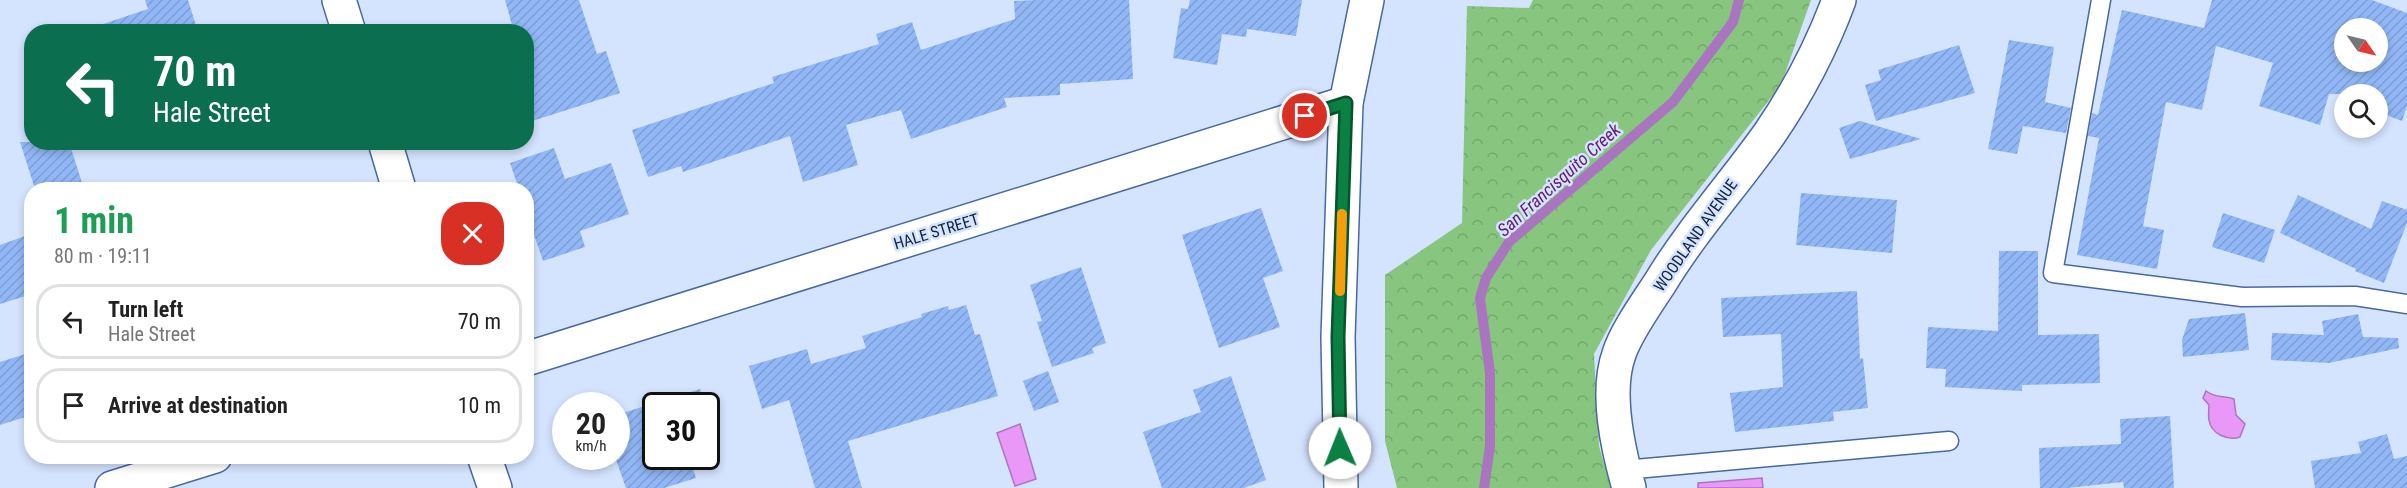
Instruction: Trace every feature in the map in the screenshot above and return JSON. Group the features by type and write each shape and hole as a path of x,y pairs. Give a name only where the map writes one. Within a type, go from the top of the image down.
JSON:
{"street":[{"path":"339,0 346,24"},
{"path":"1341,488 1338,337 1346,103 1367,0"},
{"name":"WOODLAND AVENUE","path":"1626,479 1612,402 1618,354 1685,243 1770,133 1802,80 1839,0"},
{"name":"HALE STREET","path":"534,357 1346,103"},
{"path":"387,150 397,182"},
{"path":"111,488 189,464"},
{"path":"487,464 495,488"}],"lane":[{"path":"2101,0 2053,273 2242,297 2355,296 2407,304"},
{"path":"1626,479 1949,441"}],"green space":[{"path":"1533,0 1811,0 1781,85 1651,250 1594,354 1599,446 1611,488 1397,488 1385,441 1385,275 1462,223 1467,6 1529,8"}],"shaded area":[{"path":"2206,391 2234,399 2236,415 2245,424 2240,437 2225,437 2217,433 2210,425 2209,405 2203,398"},
{"path":"1020,424 1036,479 1015,486 997,433"},
{"path":"1762,478 1763,488 1698,488 1698,483"}],"building":[{"path":"145,0 188,0 196,24 103,24 148,9"},
{"path":"505,0 579,0 597,54 606,51 620,93 534,120 534,24 512,24"},
{"path":"1129,0 1133,79 1060,84 1060,95 1004,98 1007,107 911,139 901,110 846,125 858,165 803,182 790,136 683,172 681,166 648,177 632,130 774,83 772,77 879,44 876,34 912,22 921,50 1015,19 1014,1"},
{"path":"1190,0 1302,0 1296,36 1247,29 1246,37 1222,34 1217,65 1173,58 1181,8 1188,9"},
{"path":"2212,0 2372,0 2407,13 2407,106 2402,121 2388,116 2388,84 2334,84 2334,94 2329,94 2320,125 2259,106 2273,63 2216,46 2202,110 2166,102 2143,226 2164,230 2157,269 2077,255 2099,138 2088,136 2092,113 2098,115 2122,10 2204,28"},
{"path":"2009,40 2054,47 2045,102 2071,108 2066,133 2023,126 2017,154 1988,149"},
{"path":"1959,45 1975,93 1876,121 1865,85 1881,80 1878,70"},
{"path":"1860,121 1921,139 1850,159 1839,128"},
{"path":"20,142 24,142 24,150 72,150 82,182 33,182"},
{"path":"554,148 565,179 611,163 629,214 580,231 585,247 543,261 534,235 534,182 517,182 510,163"},
{"path":"1801,193 1897,200 1892,253 1796,245"},
{"path":"2298,195 2371,229 2382,201 2407,210 2407,223 2384,283 2280,233"},
{"path":"1261,208 1283,271 1263,278 1280,327 1219,348 1182,235"},
{"path":"2223,213 2275,230 2264,263 2212,247"},
{"path":"24,236 24,296 0,304 0,245"},
{"path":"1999,251 2038,251 2038,335 2099,334 2100,383 2022,385 2022,391 1945,387 1946,369 1926,368 1928,327 1998,331"},
{"path":"1081,267 1106,343 1092,348 1094,353 1052,367 1037,322 1042,321 1030,285"},
{"path":"1857,291 1860,359 1863,358 1868,408 1833,412 1834,421 1735,432 1730,393 1783,387 1781,334 1723,337 1721,298"},
{"path":"966,305 975,335 980,334 998,396 848,441 862,488 815,488 789,400 762,409 749,366 807,349 811,364 866,348 862,336 922,317 921,314 948,306 949,310"},
{"path":"2245,313 2249,350 2183,357 2182,340 2189,319"},
{"path":"2358,314 2363,337 2398,338 2399,348 2329,363 2271,360 2272,333 2324,335 2322,321"},
{"path":"24,354 24,418 0,425 0,362"},
{"path":"1048,371 1059,402 1034,411 1023,381"},
{"path":"1231,376 1266,480 1244,488 1162,488 1143,432 1201,412 1193,390"},
{"path":"642,407 642,470 693,470 696,478 664,488 626,488 620,470 630,470 630,411"},
{"path":"2170,416 2174,488 2124,488 2123,482 2067,488 2040,488 2039,448 2121,444 2120,419"},
{"path":"2387,434 2394,459 2407,456 2407,488 2315,488 2311,461 2361,453 2358,442"}],"waterway":[{"name":"San Francisquito Creek","path":"1484,488 1490,446 1490,373 1480,298 1486,278 1509,242 1673,102 1733,22 1739,0"}],"slow traffic":[{"path":"1340,291 1342,214"}],"route":[{"path":"1305,116 1346,103 1338,337 1340,448"}]}
